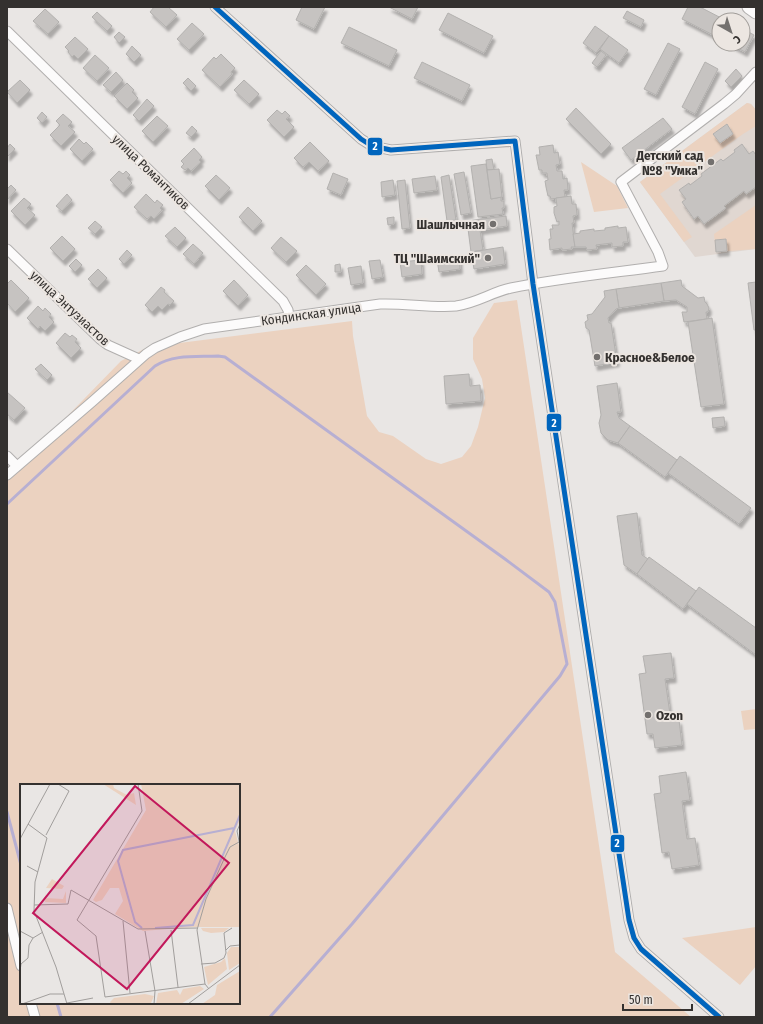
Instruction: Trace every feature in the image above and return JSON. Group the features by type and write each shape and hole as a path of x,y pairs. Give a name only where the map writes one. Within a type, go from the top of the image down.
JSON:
{"main road":[{"path":"749,7 756,12"}],"street":[{"path":"215,7 361,139 372,146 391,150 515,141 533,284 630,924 634,938 641,949 719,1017"},
{"name":"улица Романтиков","path":"7,31 283,301 288,310 289,316"},
{"name":"Кондинская улица","path":"7,475 139,359 155,348 195,331 289,316 380,304 457,306 471,303 509,288 663,266 658,252 621,182 724,104 736,94 756,72"},
{"name":"улица Энтузиастов","path":"7,249 100,339 108,345 139,359"},
{"path":"7,456 17,466"},
{"path":"7,908 20,962"},
{"path":"31,1004 35,1017"}],"shaded area":[{"name":"Детский сад №8 \"Умка\"","path":"747,103 751,104 756,110 756,249 695,257 640,182"},
{"path":"747,103 751,104 756,110 756,126 660,194 692,237 684,242 640,182"},
{"path":"581,162 617,186 628,208 594,212"},
{"path":"756,205 756,249 716,252 714,234"},
{"path":"517,300 615,952 691,1017 7,1017 7,478 121,361 148,347 352,321 353,336 367,416 379,432 393,436 426,459 441,464 462,457 471,446 478,427 485,398 482,379 473,359 473,338 494,303"},
{"path":"756,709 756,729 744,730 741,711"},
{"path":"756,927 756,966 740,985 682,938"}],"building":[{"path":"154,7 168,7 177,15 166,27 150,12"},
{"path":"302,7 325,7 314,29 296,20"},
{"path":"389,7 418,7 412,19"},
{"path":"688,7 700,7 711,13 711,34 682,19"},
{"path":"45,9 59,22 48,34 33,21"},
{"path":"627,11 644,20 641,27 623,18"},
{"path":"97,12 112,26 107,31 92,17"},
{"path":"448,13 493,36 484,53 439,30"},
{"path":"192,23 204,34 189,50 177,39"},
{"path":"595,26 609,36 596,53 583,43"},
{"path":"349,27 397,50 389,66 341,43"},
{"path":"119,32 125,37 119,43 114,37"},
{"path":"751,33 754,35 751,41"},
{"path":"609,36 628,50 619,63 600,49"},
{"path":"75,37 88,49 78,59 74,55 72,57 65,47"},
{"path":"668,43 680,49 656,95 644,89"},
{"path":"132,46 141,55 134,62 126,54"},
{"path":"601,51 606,55 597,67 592,63"},
{"path":"221,54 235,68 231,72 232,74 220,87 202,70 214,57 216,59"},
{"path":"95,55 109,68 97,81 83,68"},
{"path":"422,62 470,85 462,101 414,78"},
{"path":"705,62 718,69 695,114 682,107"},
{"path":"736,69 742,76 731,87 725,81"},
{"path":"116,72 123,80 111,92 103,85"},
{"path":"188,78 196,86 191,91 183,83"},
{"path":"20,80 30,90 17,103 7,92"},
{"path":"244,80 259,94 249,104 234,90"},
{"path":"127,83 134,90 132,92 138,98 127,109 114,96"},
{"path":"147,99 154,106 139,121 133,115"},
{"path":"576,108 611,144 601,154 566,119"},
{"path":"277,110 282,114 285,111 290,116 286,119 294,127 284,137 267,120"},
{"path":"42,112 47,117 42,123 37,118"},
{"path":"63,114 72,122 68,126 75,132 61,146 50,135 60,125 56,121"},
{"path":"157,116 168,126 153,142 142,131"},
{"path":"663,118 672,129 631,160 622,148"},
{"path":"727,124 733,134 720,143 713,134"},
{"path":"192,126 197,131 191,137 186,133"},
{"path":"79,139 84,144 86,142 93,149 82,161 70,149"},
{"path":"310,142 329,161 318,171 309,162 303,167 294,158"},
{"path":"10,144 15,149 7,157 7,148"},
{"path":"742,144 749,154 753,151 756,155 756,187 746,194 744,191 724,206 726,208 704,224 698,216 694,219 682,202 686,199 679,190 689,183 690,185 702,176 701,174 721,159 723,161 735,152 734,150"},
{"path":"553,145 554,153 558,152 560,164 556,165 557,171 562,171 563,179 567,178 568,190 564,190 565,197 551,199 550,196 548,196 545,181 548,180 547,173 542,173 542,170 539,170 536,155 540,155 539,147"},
{"path":"194,148 202,157 199,160 201,162 191,171 188,168 185,170 181,167 184,164 181,161"},
{"path":"492,159 494,170 487,170 486,160"},
{"path":"486,164 491,199 501,197 501,201 504,201 504,208 502,208 503,214 478,217 471,166"},
{"path":"499,169 502,197 491,199 487,170"},
{"path":"119,171 123,174 126,171 130,175 127,178 132,183 123,193 110,180"},
{"path":"464,172 471,213 461,215 454,174"},
{"path":"333,173 348,179 341,195 327,189"},
{"path":"216,175 230,188 219,200 205,186"},
{"path":"449,175 456,220 447,221 441,177"},
{"path":"435,176 437,190 414,193 412,179"},
{"path":"393,180 395,195 382,197 381,182"},
{"path":"405,180 410,228 402,229 397,181"},
{"path":"11,185 16,190 7,200 7,189"},
{"path":"67,194 72,200 62,211 56,206"},
{"path":"146,194 155,203 157,200 163,205 160,208 162,210 154,219 151,216 147,219 134,207"},
{"path":"571,196 572,204 576,204 577,215 573,216 574,223 572,223 575,247 571,247 572,249 562,250 562,248 550,250 550,229 553,229 552,225 559,225 559,221 557,222 554,213 554,207 557,206 556,198"},
{"path":"24,198 31,204 27,208 35,215 25,225 11,211"},
{"path":"248,207 262,221 253,231 239,217"},
{"path":"506,216 507,226 480,230 483,250 471,252 467,221"},
{"path":"394,217 394,224 388,225 387,218"},
{"path":"95,221 102,227 95,234 88,228"},
{"path":"618,226 618,228 626,227 628,242 623,242 623,246 612,247 612,243 596,245 597,249 587,250 586,247 575,247 573,234 580,233 580,231 594,229 594,231 605,230 605,228"},
{"path":"175,227 186,238 177,247 165,236"},
{"path":"62,236 75,249 63,261 50,248"},
{"path":"281,237 297,251 286,262 271,248"},
{"path":"726,239 727,251 716,252 715,240"},
{"path":"193,244 203,253 194,264 183,254"},
{"name":"ТЦ \"Шаимский\"","path":"503,247 505,264 474,269 471,252"},
{"path":"127,250 132,255 124,264 119,259"},
{"path":"459,256 460,269 439,272 437,259"},
{"path":"76,259 82,265 75,272 69,266"},
{"path":"380,260 383,277 372,279 369,261"},
{"path":"421,260 422,274 402,277 400,262"},
{"path":"340,264 341,272 335,272 335,265"},
{"path":"306,265 326,284 316,295 296,275"},
{"path":"361,266 363,283 351,285 348,268"},
{"path":"98,269 107,278 97,288 88,279"},
{"path":"11,280 29,298 15,312 7,303 7,284"},
{"path":"234,280 248,295 238,306 223,291"},
{"path":"681,280 682,286 698,298 704,297 709,308 708,312 706,312 707,319 684,322 682,312 687,312 687,307 676,300 664,301 661,283"},
{"path":"756,282 756,330 754,330 748,283"},
{"path":"661,283 664,301 619,308 616,289"},
{"path":"161,287 165,290 164,292 174,301 162,310 158,306 152,312 145,305"},
{"path":"616,289 619,308 616,309 608,318 609,323 611,323 617,362 595,366 589,330 586,328 585,322 588,320 587,315 592,314 605,297 604,291"},
{"path":"38,306 43,311 45,308 51,314 49,317 54,322 45,331 40,326 38,329 27,318"},
{"path":"712,318 724,404 701,407 688,322"},
{"path":"65,333 70,337 72,335 77,339 75,342 81,348 71,358 56,343"},
{"path":"41,364 52,375 47,380 35,369"},
{"path":"469,374 470,386 480,385 481,401 446,404 444,376"},
{"path":"617,383 621,412 617,412 619,418 630,426 618,443 608,440 601,433 599,423 601,415 597,386"},
{"path":"7,392 25,408 14,420 7,414"},
{"path":"724,417 725,426 713,428 712,418"},
{"path":"630,426 677,460 665,477 618,443"},
{"path":"680,456 751,508 739,524 668,473"},
{"path":"637,513 642,555 648,559 637,574 624,565 617,516"},
{"path":"649,557 696,591 683,609 637,574"},
{"path":"699,587 756,628 756,655 687,604"},
{"path":"671,653 674,678 665,679 671,721 679,720 682,745 655,748 653,734 647,734 639,674 646,673 643,656"},
{"path":"686,772 690,800 682,801 687,839 695,838 699,865 672,869 669,852 662,853 654,794 661,793 659,776"}],"waterway":[{"path":"7,504 155,366 162,362 177,358 193,356 225,357 505,559 549,592 555,602 567,664 560,676 352,924 270,1017"},
{"path":"7,812 20,861"},
{"path":"57,1004 61,1017"}],"transit line":[{"name":"2","path":"215,7 361,139 372,146 391,150 515,141 533,284 629,920 634,938 641,949 719,1017"}],"place":[{"name":"Детский сад №8 \"Умка\"","path":"711,162"},
{"name":"Шашлычная","path":"493,224"},
{"name":"ТЦ \"Шаимский\"","path":"488,258"},
{"name":"Красное&Белое","path":"597,357"},
{"name":"Ozon","path":"648,715"}]}
